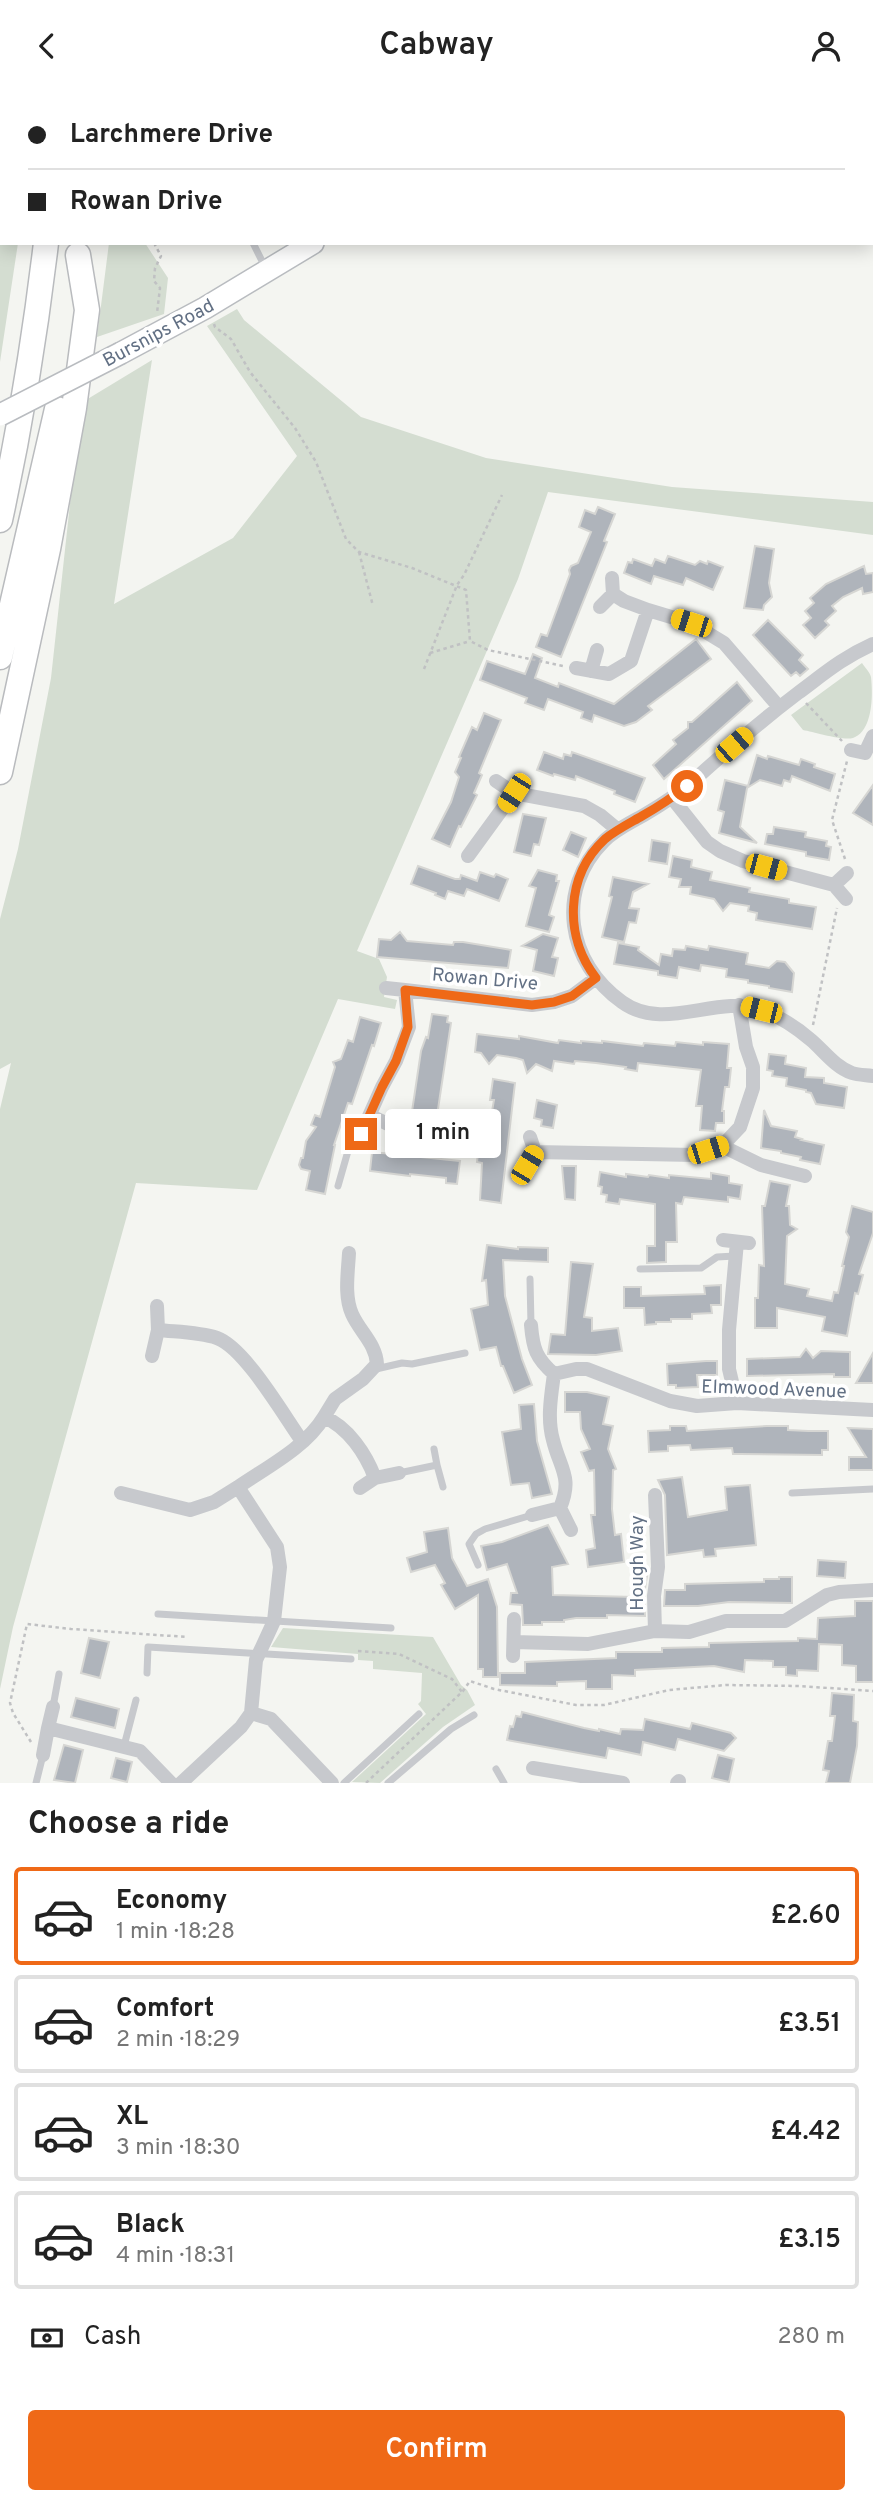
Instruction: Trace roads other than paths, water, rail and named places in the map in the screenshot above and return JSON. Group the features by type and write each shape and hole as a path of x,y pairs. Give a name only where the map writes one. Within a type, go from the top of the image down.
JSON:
{"highway":[{"path":"0,520 13,460 46,245"},
{"path":"0,657 56,418 79,249"},
{"path":"0,772 74,408 86,310 79,249"},
{"path":"0,445 15,371 36,321"}],"main road":[{"name":"Bursnips Road","path":"0,415 205,308 310,245"}],"street":[{"path":"600,607 613,594 612,578"},
{"path":"613,594 648,610 691,623 724,643 779,707"},
{"path":"576,668 610,674 631,661 648,610"},
{"path":"872,648 849,655 779,707 672,798 605,839 589,857 576,887 573,921 578,946 586,965 623,1003 641,1011 663,1015 739,1005 761,1010 810,1038 836,1064 852,1073 873,1076"},
{"path":"592,671 597,650"},
{"path":"850,750 866,753 873,736"},
{"path":"496,781 514,793 584,806 618,830"},
{"path":"468,856 514,793"},
{"path":"672,798 707,842 720,851 743,861 834,885 846,899"},
{"path":"834,885 847,873"},
{"name":"Rowan Drive","path":"386,988 532,1005 572,996 596,978"},
{"name":"Rowan Drive","path":"361,1134 408,1027 405,990"},
{"path":"530,1137 531,1158 695,1155 722,1146 740,1127 753,1088 753,1067 746,1047 739,1005"},
{"path":"371,1116 392,1126"},
{"path":"722,1146 761,1165 805,1176"},
{"path":"736,1245 729,1330 729,1369 737,1403"},
{"path":"121,1493 191,1510 214,1502 302,1441 314,1431 335,1399 374,1369 377,1353 349,1307 349,1253"},
{"path":"152,1356 158,1330 157,1306"},
{"path":"531,1325 535,1352 554,1374 549,1408 552,1439 566,1478 566,1493 560,1508 571,1530"},
{"path":"158,1330 215,1337 228,1343 242,1356 302,1441"},
{"name":"Elmwood Avenue","path":"554,1374 587,1369 670,1401 697,1406 737,1403 873,1410"},
{"path":"324,1417 340,1425 348,1433 375,1478"},
{"path":"360,1488 375,1478 399,1473"},
{"path":"181,1783 240,1727 251,1713 258,1653 274,1621 280,1567 277,1547 237,1487"},
{"name":"Hough Way","path":"655,1495 658,1567 654,1596 655,1632"},
{"path":"532,1515 560,1508"},
{"name":"Hough Way","path":"514,1619 514,1649 589,1644 655,1632 689,1632 726,1621 785,1621 827,1595 873,1590"},
{"path":"43,1755 53,1707"},
{"path":"251,1713 271,1719 332,1783"},
{"path":"48,1728 140,1751 171,1783"},
{"path":"533,1768 551,1777 623,1783"}],"lane":[{"path":"254,245 267,271"},
{"path":"392,1126 401,1132 454,1140"},
{"path":"338,1185 350,1144 361,1134"},
{"path":"640,1269 701,1268 736,1245"},
{"path":"530,1279 531,1325"},
{"path":"374,1369 465,1353"},
{"path":"434,1449 443,1487"},
{"path":"399,1473 437,1465"},
{"path":"792,1493 873,1489"},
{"path":"478,1565 469,1544 476,1534 532,1515"},
{"path":"158,1614 391,1627"},
{"path":"147,1673 148,1647 351,1660"},
{"path":"53,1707 59,1674"},
{"path":"124,1746 136,1700"},
{"path":"344,1783 419,1714"},
{"path":"388,1783 445,1733 474,1715"},
{"path":"36,1783 43,1755"},
{"path":"496,1769 504,1783"}]}
